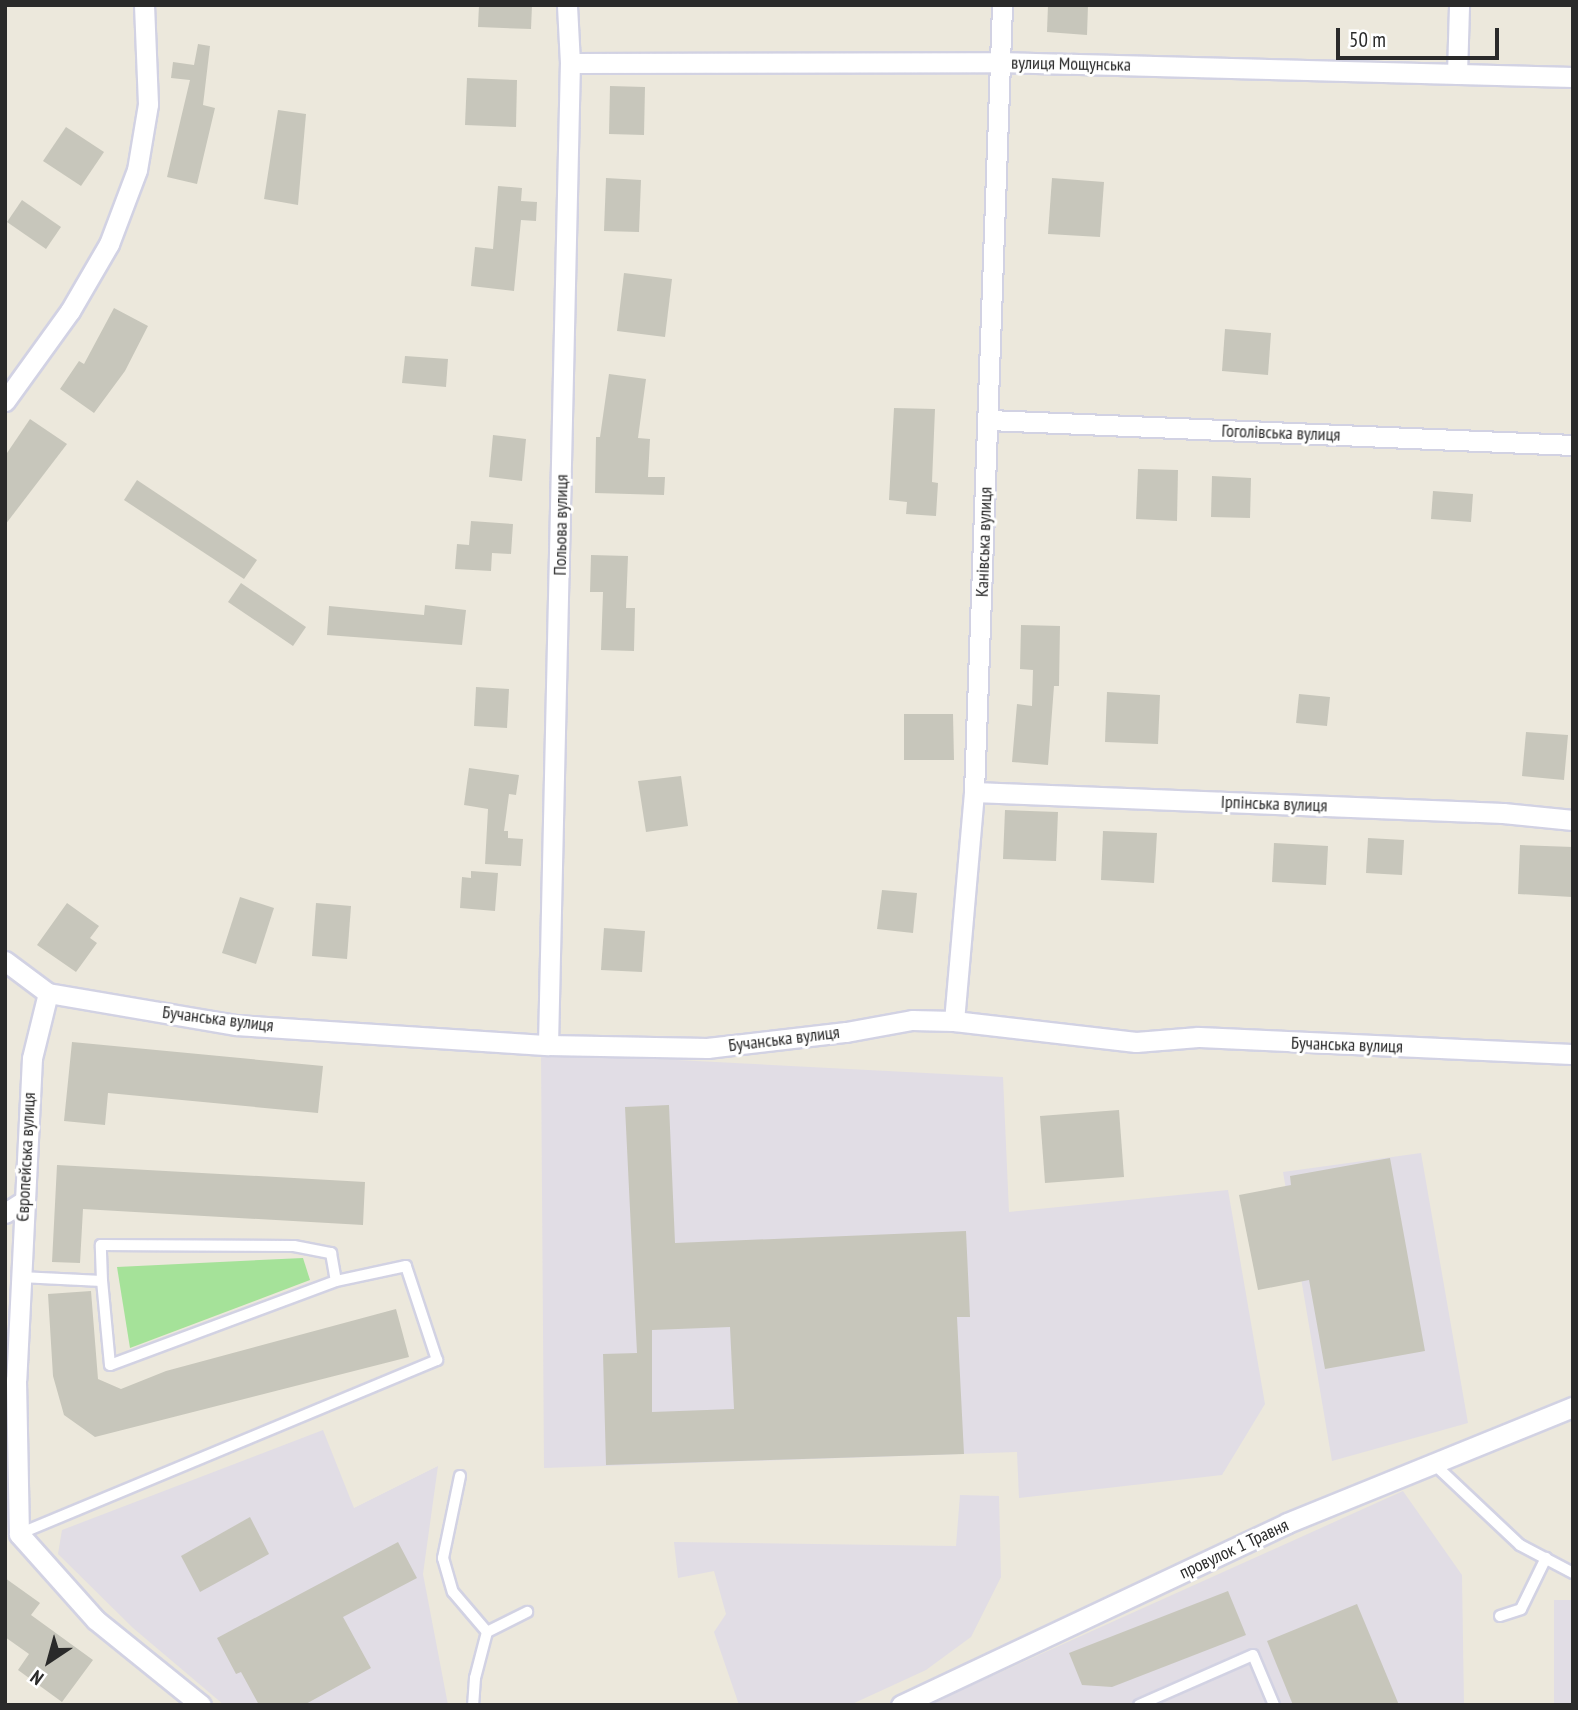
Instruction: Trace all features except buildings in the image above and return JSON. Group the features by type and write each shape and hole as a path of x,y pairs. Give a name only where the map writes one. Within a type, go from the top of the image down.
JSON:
{"street":[{"path":"5,401 70,311 109,244 136,170 148,104 144,5"},
{"name":"Польова вулиця","path":"548,1045 569,63 567,5"},
{"name":"Канівська вулиця","path":"954,1021 974,792 1002,5"},
{"path":"1457,74 1459,5"},
{"name":"вулиця Мощунська","path":"569,63 999,62 1573,77"},
{"name":"Гоголівська вулиця","path":"989,420 1573,445"},
{"name":"Ірпінська вулиця","path":"974,792 1503,813 1573,820"},
{"name":"Бучанська вулиця","path":"5,961 48,993 236,1025 548,1045 707,1048 846,1032 912,1020 954,1021 1136,1042 1198,1037 1573,1054"},
{"name":"Європейська вулиця","path":"12,1536 11,1380 20,1277 32,1058 48,993"},
{"path":"5,1213 24,1201"},
{"name":"провулок 1 Травня","path":"901,1705 1287,1523 1573,1406"},
{"path":"12,1536 96,1620 201,1705"}],"lane":[{"path":"12,1536 437,1360 406,1266 336,1281 110,1365 101,1245 294,1246 331,1253 336,1281"},
{"path":"20,1277 102,1281"},
{"path":"1434,1463 1520,1545 1573,1573"},
{"path":"460,1476 443,1558 453,1592 487,1632"},
{"path":"1500,1616 1521,1609 1546,1558"},
{"path":"473,1705 475,1678 487,1632 527,1612"},
{"path":"1139,1705 1253,1655 1274,1705"}],"shaded area":[{"path":"541,1053 1003,1077 1009,1212 1228,1190 1265,1404 1222,1475 1019,1498 1017,1452 544,1468"},
{"path":"1421,1153 1468,1423 1332,1461 1283,1172"},
{"path":"323,1430 354,1508 438,1466 423,1574 448,1705 224,1705 133,1628 58,1554 62,1530"},
{"path":"1403,1491 1462,1575 1464,1705 928,1705"},
{"path":"960,1495 999,1496 1001,1577 971,1637 926,1670 850,1705 739,1705 714,1632 726,1614 714,1571 678,1578 674,1542 956,1546"},
{"path":"1554,1600 1573,1600 1573,1705 1554,1705"}],"green space":[{"path":"303,1258 310,1280 130,1348 117,1267"}]}
